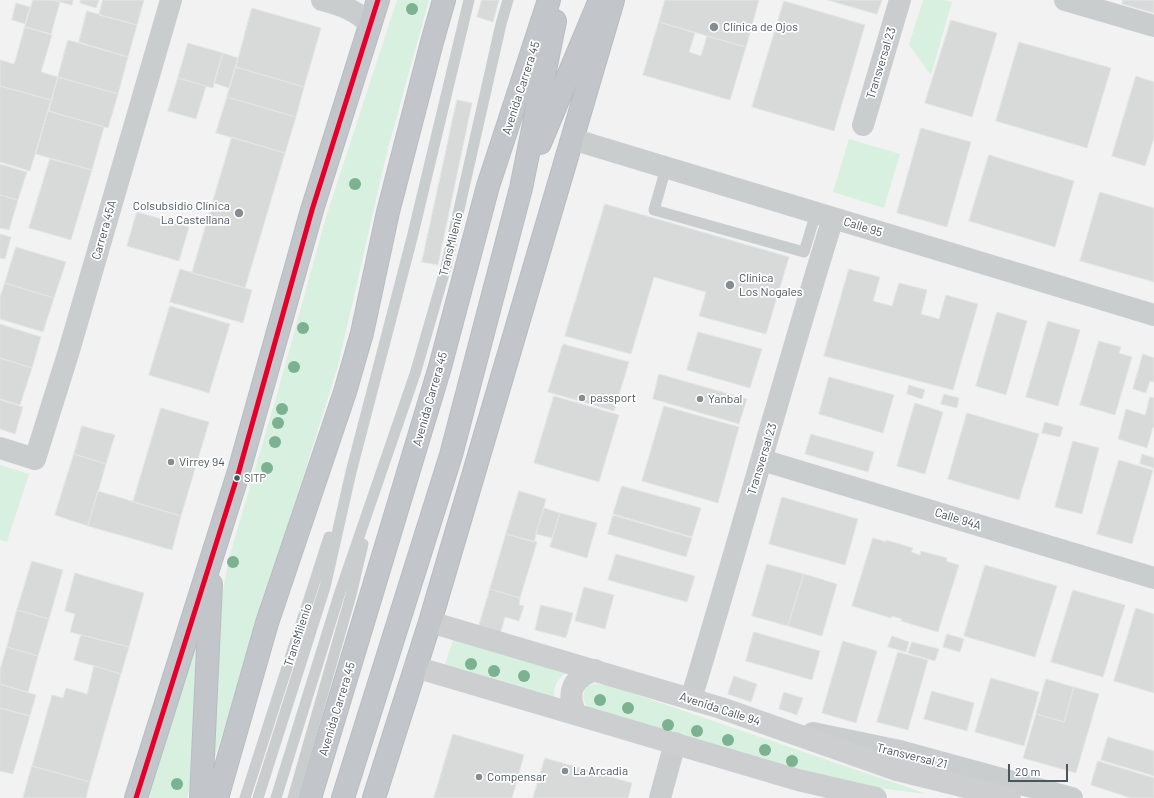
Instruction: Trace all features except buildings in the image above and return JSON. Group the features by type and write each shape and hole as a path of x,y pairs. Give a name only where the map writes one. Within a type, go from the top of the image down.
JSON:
{"highway":[{"path":"136,798 239,470 312,210 378,0"},
{"path":"217,798 267,624 345,392 360,340 388,212 444,0"},
{"name":"Avenida Carrera 45","path":"310,798 438,374 488,186 549,0"},
{"name":"Avenida Carrera 45","path":"343,798 451,455 521,188 559,0"},
{"path":"521,188 600,0"},
{"path":"374,798 430,622 613,0"},
{"path":"201,798 213,553"}],"main road":[{"name":"Avenida Calle 94","path":"430,622 691,699 897,770 1010,798"},
{"path":"415,667 798,780 876,798"},
{"path":"576,714 572,705 572,689 576,681 583,675 595,670"}],"street":[{"name":"Carrera 45A","path":"0,448 35,459 68,354 171,0"},
{"path":"322,0 348,9 365,19 370,25"},
{"name":"Transversal 23","path":"863,125 900,0"},
{"path":"1065,0 1154,26"},
{"name":"Calle 95","path":"572,139 1154,315"},
{"name":"Transversal 23","path":"691,699 762,460 792,350 824,216"},
{"name":"Calle 94A","path":"762,460 1154,578"},
{"name":"Transversal 21","path":"751,719 900,752 1072,798"},
{"path":"660,798 675,744"}],"lane":[{"name":"TransMilenio","path":"258,798 325,587 351,472 412,238 469,0"},
{"name":"TransMilenio","path":"276,798 340,592 415,374 446,267 501,24 508,0"},
{"path":"666,168 654,210 804,252 824,216"},
{"name":"TransMilenio","path":"245,798 351,472"},
{"name":"TransMilenio","path":"293,798 351,595 378,484"}],"green space":[{"path":"397,0 429,0 387,152 338,366 213,763 218,635 222,596 229,558 279,387 326,217"},
{"path":"923,0 944,0 952,2 931,75 909,45"},
{"path":"849,139 900,154 884,208 833,192"},
{"path":"0,465 29,474 7,542 0,540"},
{"path":"198,634 190,787 187,798 149,798"},
{"path":"453,640 567,672 556,684 554,692 555,700 444,667"},
{"path":"596,684 608,685 927,794 880,788 793,768 589,709 584,700 584,692 587,686"}],"transit line":[{"path":"136,798 239,471 312,210 378,0"}],"place":[{"name":"Clínica de Ojos","path":"714,27"},
{"name":"Colsubsidio Clínica La Castellana","path":"239,213"},
{"name":"Clínica Los Nogales","path":"730,285"},
{"name":"passport","path":"582,398"},
{"name":"Yanbal","path":"700,399"},
{"name":"Virrey 94","path":"171,462"},
{"name":"SITP","path":"237,478"},
{"name":"La Arcadia","path":"565,771"},
{"name":"Compensar","path":"479,777"}]}
